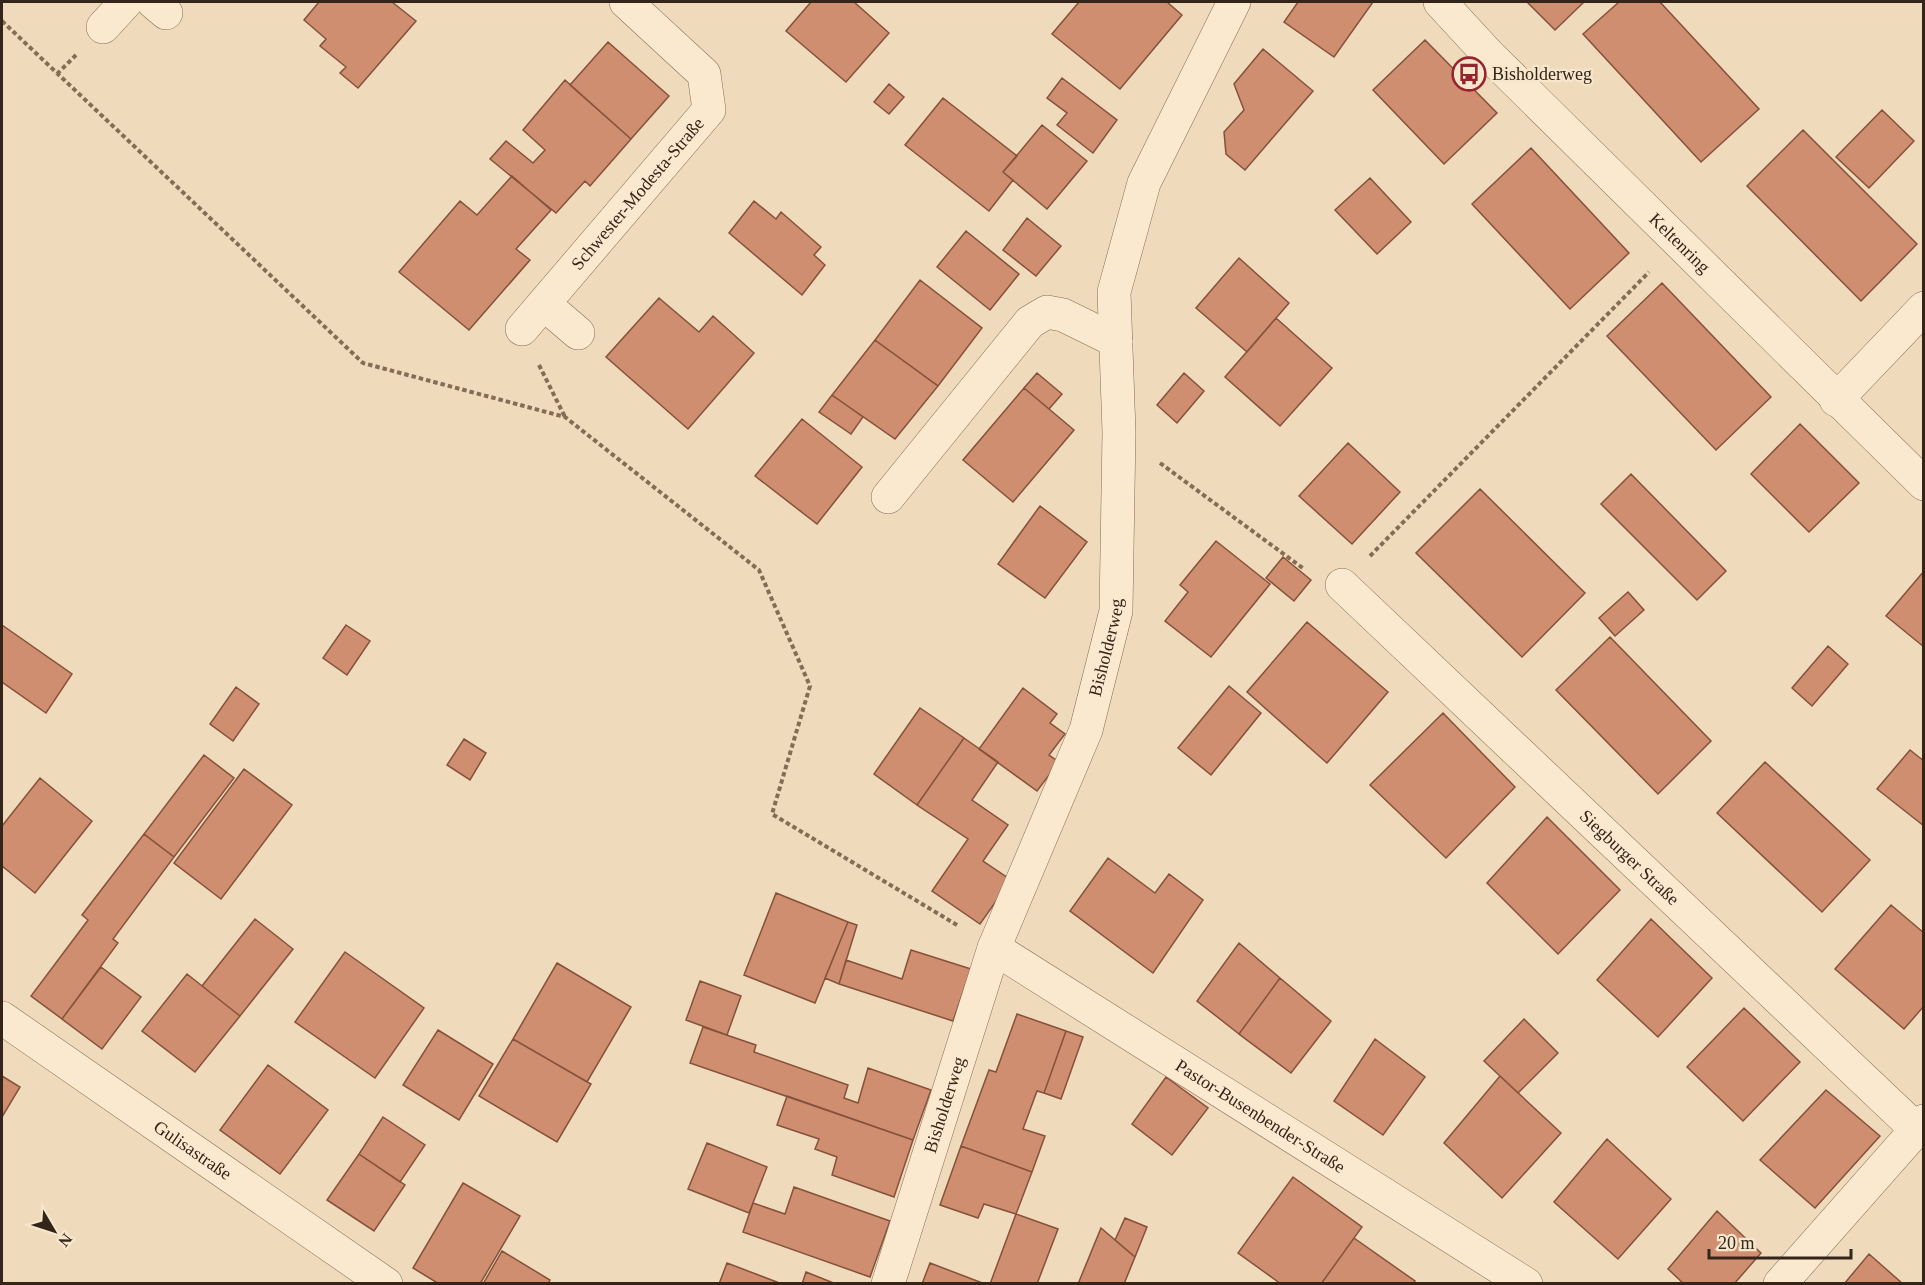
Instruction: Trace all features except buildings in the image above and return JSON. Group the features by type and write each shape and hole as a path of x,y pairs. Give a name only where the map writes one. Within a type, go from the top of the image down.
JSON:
{"street":[{"path":"103,27 126,2"},
{"name":"Schwester-Modesta-Straße","path":"522,329 709,110 704,74 627,2"},
{"name":"Bisholderweg","path":"888,1284 994,948 1086,730 1116,611 1119,432 1114,292 1144,183 1234,2"},
{"name":"Keltenring","path":"1440,2 1488,54 1677,243 1923,484"},
{"path":"544,304 578,333"},
{"path":"1836,400 1923,308"},
{"path":"888,498 1030,322 1047,312 1063,315 1116,341"},
{"name":"Siegburger Straße","path":"1342,585 1920,1125"},
{"name":"Pastor-Busenbender-Straße","path":"994,948 1526,1284"},
{"name":"Gulisastraße","path":"2,1018 386,1284"},
{"path":"1780,1284 1920,1125"}],"path":[{"path":"2,21 363,363 565,417 759,570 810,686 772,814 994,948"},
{"path":"1119,432 1314,577 1342,585 1677,243"},
{"path":"522,329 565,417"}],"place":[{"name":"Bisholderweg","path":"1469,74"}]}
